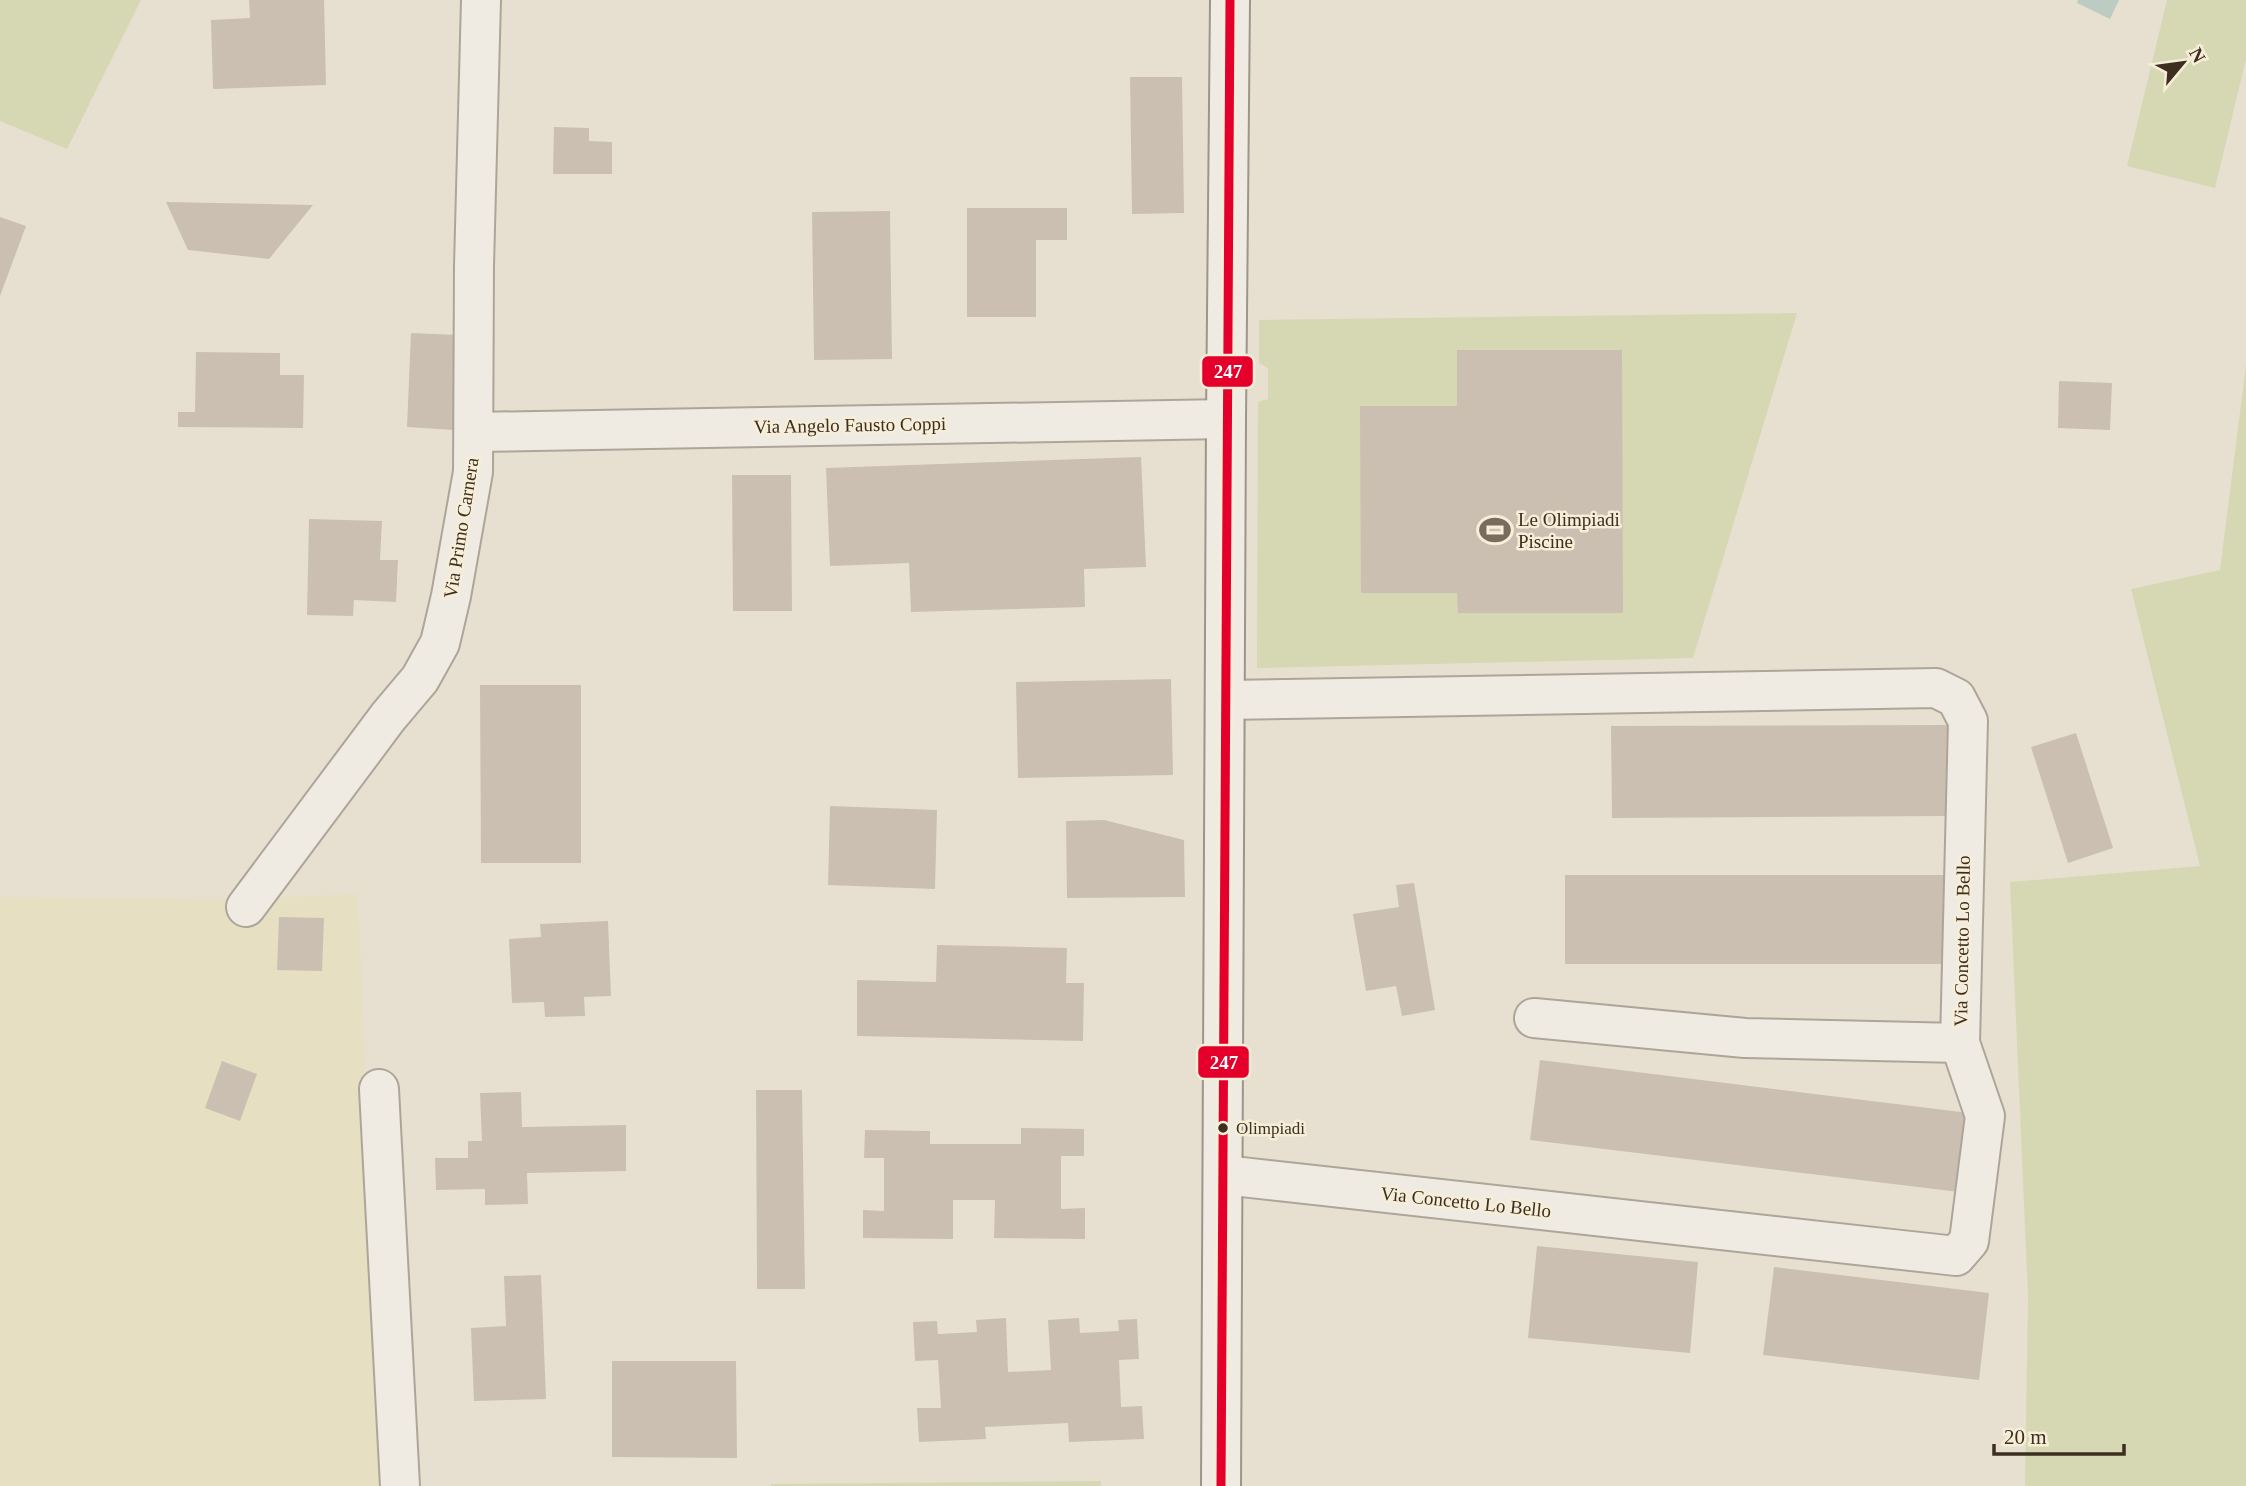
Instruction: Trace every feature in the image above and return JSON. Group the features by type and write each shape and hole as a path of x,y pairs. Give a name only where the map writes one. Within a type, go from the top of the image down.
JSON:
{"street":[{"name":"Via Primo Carnera","path":"246,907 388,717 420,679 440,643 473,472 474,266 481,0"},
{"path":"1222,1486 1230,0"},
{"name":"Via Angelo Fausto Coppi","path":"474,432 1226,419"},
{"name":"Via Concetto Lo Bello","path":"1224,1175 1956,1256 1969,1241 1985,1116 1960,1043 1968,721 1956,698 1936,688 1226,700"},
{"path":"1534,1018 1745,1038 1960,1043"},
{"path":"379,1088 400,1486"}],"shaded area":[{"path":"2078,0 2119,0 2110,19 2077,3"},
{"path":"358,894 383,1486 0,1486 0,897 237,899"}],"green space":[{"path":"0,0 141,0 67,149 0,121"},
{"path":"2167,0 2246,0 2246,59 2215,188 2127,166"},
{"name":"Le Olimpiadi Piscine","path":"1797,313 1693,658 1257,668 1258,402 1268,399 1268,368 1259,363 1259,320"},
{"path":"2246,365 2246,1486 2025,1486 2028,1296 2010,882 2200,866 2131,589 2220,570"},
{"path":"1101,1481 1101,1486 771,1486 771,1484"}],"building":[{"path":"249,0 324,0 326,85 213,89 211,20 250,18"},
{"path":"1130,77 1182,77 1184,213 1132,214"},
{"path":"554,127 589,128 589,141 612,142 612,174 553,174"},
{"path":"166,202 313,205 269,259 188,250"},
{"path":"967,208 1067,208 1067,240 1036,240 1036,317 967,317"},
{"path":"890,211 892,359 814,360 812,212"},
{"path":"0,217 26,226 0,296"},
{"path":"411,333 459,335 454,430 407,427"},
{"path":"1457,350 1622,350 1623,613 1458,613 1457,593 1361,593 1360,406 1457,406"},
{"path":"196,352 280,353 280,375 304,375 303,428 178,427 178,412 195,412"},
{"path":"2059,381 2112,383 2110,430 2058,428"},
{"path":"1141,457 1146,567 1084,569 1085,607 911,612 909,563 830,566 826,468"},
{"path":"732,475 791,475 792,611 733,611"},
{"path":"309,519 382,521 380,560 398,560 396,602 354,600 353,616 307,615"},
{"path":"1171,679 1173,775 1018,778 1016,682"},
{"path":"480,685 581,685 581,863 481,863"},
{"path":"1948,725 1948,816 1612,818 1611,726"},
{"path":"2076,733 2113,848 2068,863 2031,747"},
{"path":"830,806 937,810 935,889 828,885"},
{"path":"1104,820 1184,840 1185,897 1067,898 1066,821"},
{"path":"1565,875 1948,875 1948,964 1565,964"},
{"path":"1414,883 1435,1010 1402,1016 1396,986 1366,991 1353,914 1399,907 1396,885"},
{"path":"279,917 324,918 322,971 277,970"},
{"path":"608,921 611,996 584,997 585,1016 545,1017 544,1002 512,1003 509,939 541,937 540,924"},
{"path":"937,945 1067,948 1066,983 1084,983 1083,1041 857,1036 857,980 936,982"},
{"path":"1540,1060 1969,1113 1959,1192 1530,1140"},
{"path":"222,1061 257,1074 240,1121 205,1108"},
{"path":"756,1090 802,1090 805,1289 757,1289"},
{"path":"521,1092 522,1127 626,1125 626,1171 527,1173 528,1204 485,1205 485,1189 436,1190 435,1158 468,1158 468,1141 482,1141 480,1093"},
{"path":"1021,1128 1084,1129 1084,1156 1061,1156 1061,1209 1085,1208 1085,1239 994,1238 995,1200 953,1200 953,1239 863,1238 863,1210 884,1211 884,1158 864,1158 865,1130 930,1131 930,1144 1021,1144"},
{"path":"1537,1246 1698,1262 1690,1353 1528,1338"},
{"path":"1774,1267 1989,1293 1979,1380 1763,1355"},
{"path":"541,1275 546,1399 474,1401 471,1328 506,1326 504,1276"},
{"path":"1006,1318 1008,1372 1051,1370 1048,1320 1079,1318 1080,1333 1119,1331 1118,1320 1137,1319 1139,1359 1119,1360 1121,1407 1142,1406 1144,1439 1069,1442 1068,1423 985,1427 986,1439 919,1442 917,1408 941,1408 938,1360 915,1361 913,1322 937,1321 938,1334 977,1332 976,1320"},
{"path":"612,1361 736,1361 737,1458 612,1457"}],"transit line":[{"name":"247","path":"1221,1486 1230,0"}],"place":[{"name":"Le Olimpiadi Piscine","path":"1495,530"},
{"name":"Olimpiadi","path":"1223,1128"}]}
